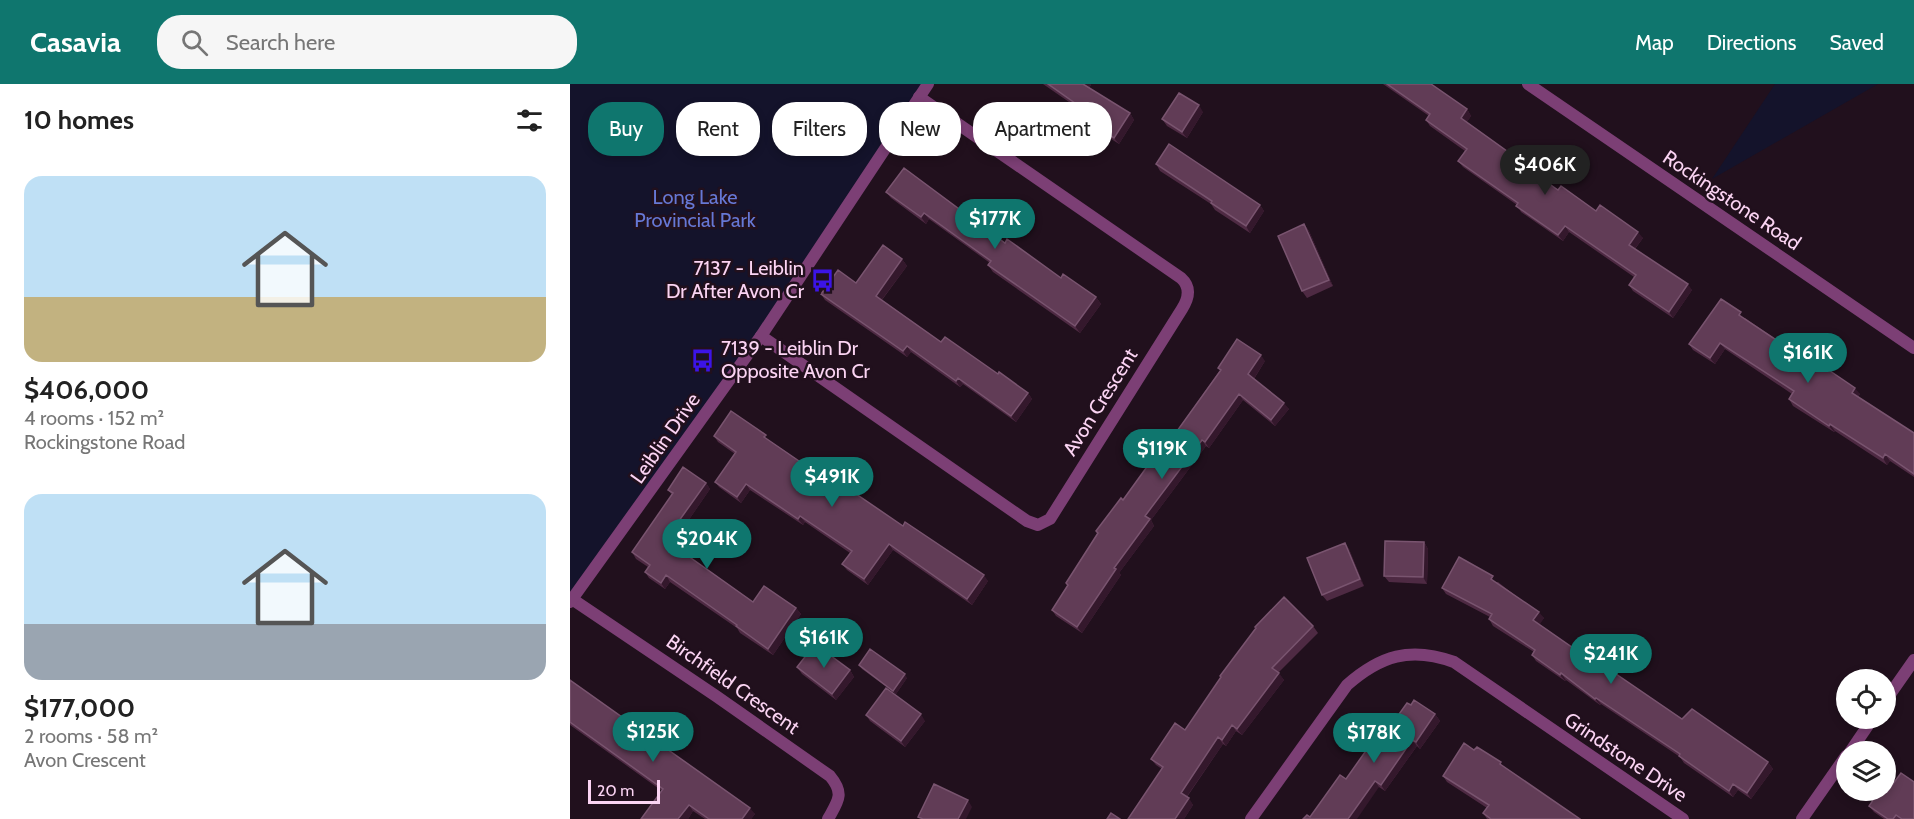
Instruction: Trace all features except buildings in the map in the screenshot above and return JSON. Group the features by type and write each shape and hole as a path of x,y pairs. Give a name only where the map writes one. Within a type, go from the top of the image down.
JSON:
{"street":[{"name":"Leiblin Drive","path":"571,600 761,336 928,84"},
{"name":"Rockingstone Road","path":"1528,84 1914,348"},
{"name":"Avon Crescent","path":"761,336 1027,522 1038,525 1050,519 1185,305 1188,287 1181,278 919,97"},
{"name":"Birchfield Crescent","path":"571,600 716,696 830,776 839,792 838,802 828,819"},
{"name":"Grindstone Drive","path":"1251,819 1347,685 1365,669 1386,659 1408,655 1431,656 1454,662 1683,819"},
{"path":"1896,686 1914,660"},
{"path":"1802,819 1836,770"}],"green space":[{"name":"Long Lake Provincial Park","path":"570,84 928,84 916,102 879,102 880,156 671,472 570,602"},
{"path":"1775,84 1878,84 1712,179"}],"place":[{"name":"7137 - Leiblin Dr After Avon Cr","path":"822,280"},
{"name":"7139 - Leiblin Dr Opposite Avon Cr","path":"703,360"}]}
